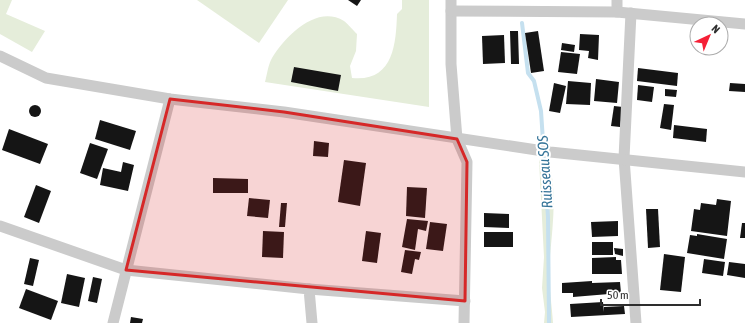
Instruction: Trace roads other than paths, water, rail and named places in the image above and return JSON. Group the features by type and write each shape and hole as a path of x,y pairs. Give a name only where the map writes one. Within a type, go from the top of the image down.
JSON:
{"street":[{"path":"451,0 451,64 457,139 467,162 464,323"},
{"path":"616,0 617,12"},
{"path":"451,11 617,12 745,24"},
{"path":"631,13 624,158 636,323"},
{"path":"0,56 46,78 170,99 284,112 550,152 624,158 745,172"},
{"path":"113,323 170,99"},
{"path":"0,226 126,270 309,289 465,301"},
{"path":"309,289 312,323"}],"waterway":[{"name":"Ruisseau SOS","path":"522,23 528,73 534,81 541,111 548,217 549,323"}]}
